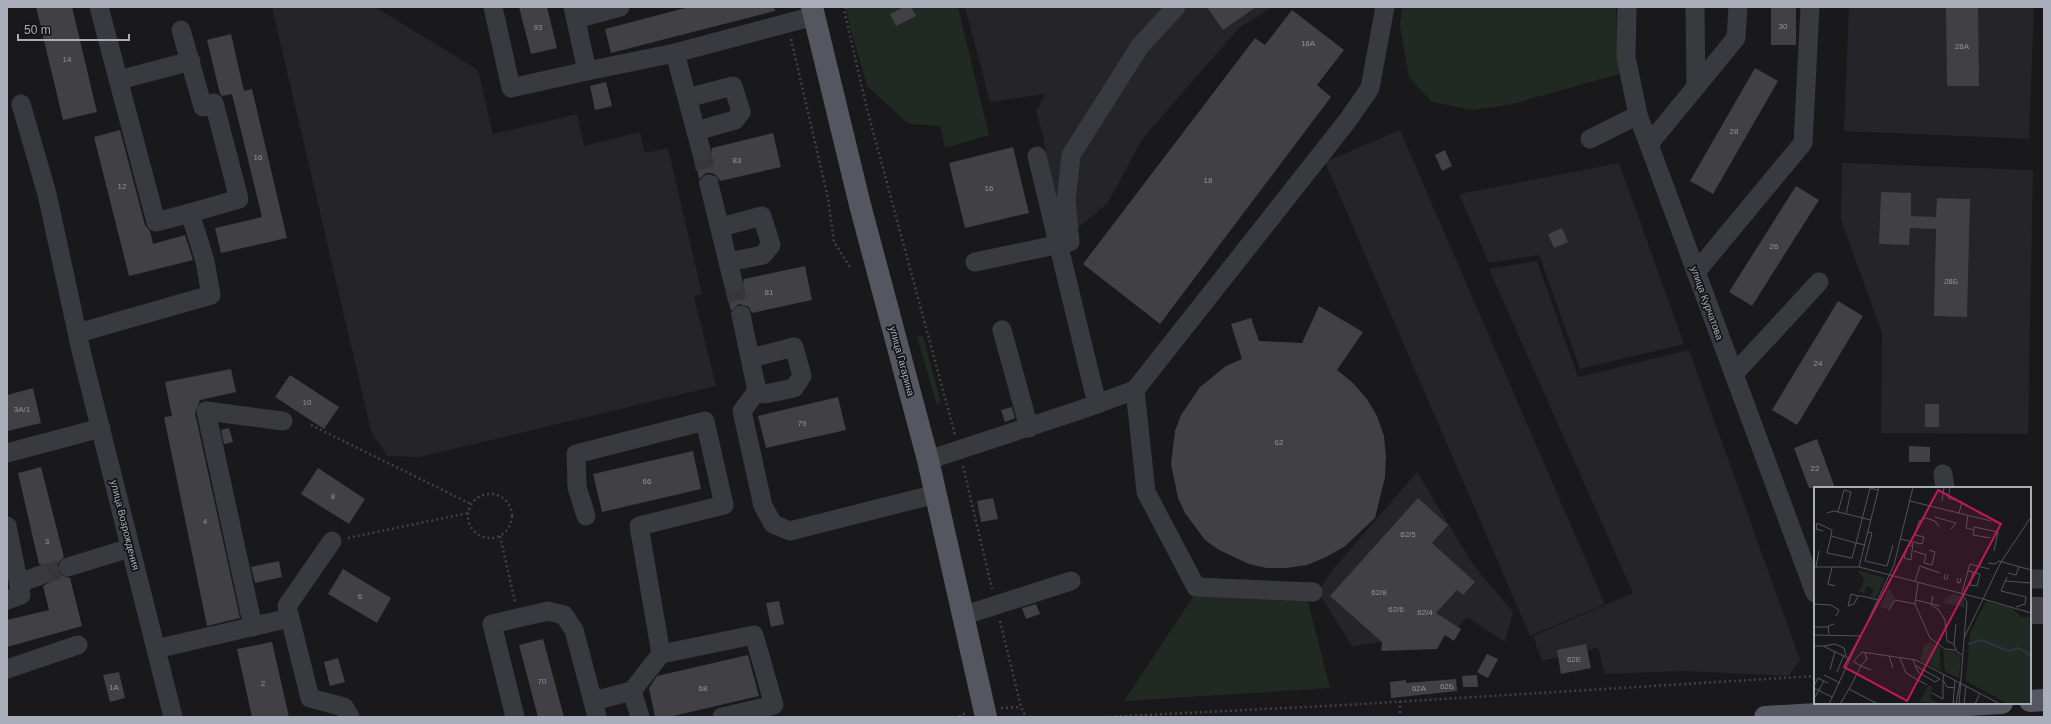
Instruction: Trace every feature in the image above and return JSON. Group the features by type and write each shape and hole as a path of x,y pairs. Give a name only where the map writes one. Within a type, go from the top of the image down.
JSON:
{"main road":[{"name":"улица Гагарина","path":"817,10 821,42 860,205 928,460 986,717"},
{"path":"2031,701 2044,700"},
{"path":"1765,717 1952,709 1994,704"}],"street":[{"path":"99,7 156,222 240,199 214,103 203,107 181,30"},
{"path":"493,7 511,88 675,52 787,23 817,10"},
{"path":"587,71 574,13 620,7"},
{"path":"975,262 1059,246 1070,242 1066,202 1071,155 1140,46 1176,7"},
{"path":"928,460 1029,428 1135,390 1348,120 1370,88 1385,7"},
{"name":"улица Курчатова","path":"1627,7 1626,57 1638,115 1814,590"},
{"path":"1695,7 1696,87"},
{"path":"1649,144 1736,38 1738,7"},
{"path":"1696,272 1803,143 1810,7"},
{"path":"675,52 701,150"},
{"path":"119,80 191,61"},
{"path":"687,98 733,86 741,112 735,120 696,132"},
{"name":"улица Возрождения","path":"21,104 47,194 78,334 173,717"},
{"path":"1590,139 1638,115"},
{"path":"1037,156 1097,404"},
{"path":"709,184 733,282"},
{"path":"78,334 211,295 205,260 190,213"},
{"path":"720,227 762,216 771,245 763,255 728,262"},
{"path":"1734,374 1819,282"},
{"path":"741,315 757,391 742,411 763,506 773,524 790,531 936,494"},
{"path":"1002,330 1029,428"},
{"path":"750,358 794,347 802,376 794,388 765,394 757,391"},
{"path":"1135,390 1146,492 1196,586 1313,592"},
{"path":"253,627 206,411 283,421"},
{"path":"586,516 577,487 576,454 705,422 724,505 639,526 661,654"},
{"path":"7,452 101,428"},
{"path":"7,526 21,595 7,600"},
{"path":"332,541 287,606 310,698 344,707 350,717"},
{"path":"68,567 130,548"},
{"path":"19,583 41,575"},
{"path":"2031,579 2044,579"},
{"path":"962,616 1071,581"},
{"path":"515,717 492,624 548,611 564,615 574,630 595,709 632,691 661,654 754,635 774,705 722,717"},
{"path":"156,649 290,618"},
{"path":"7,669 78,646"},
{"path":"632,691 640,717"}],"path":[{"path":"846,7 844,10 867,109 959,451 1021,707 1026,717"},
{"path":"787,23 828,198 834,242 850,267"},
{"path":"311,425 471,504"},
{"path":"484,494 491,494 505,500 509,505 512,520 509,527 500,536 491,538 477,534 468,523 468,513 471,504 477,497 484,494"},
{"path":"332,541 468,513"},
{"path":"500,536 519,617"},
{"path":"1105,717 1814,676"},
{"path":"1400,701 1400,717"}],"shaded area":[{"path":"272,7 375,7 478,70 493,134 577,114 584,146 640,132 645,153 668,148 702,294 694,296 716,386 420,457 387,456 371,431"},
{"path":"846,7 958,7 989,135 945,148 940,126 909,124 867,86 849,24"},
{"path":"965,7 1273,7 1239,28 1143,138 1107,204 1061,242 1043,136 1036,112 1045,94 990,102"},
{"path":"1402,7 1616,7 1619,74 1509,105 1472,110 1432,102 1409,77 1400,26"},
{"path":"1849,7 2034,7 2029,139 1844,131"},
{"path":"1400,130 1605,604 1530,636 1325,162"},
{"path":"1619,163 1684,344 1580,369 1539,255 1489,263 1459,194"},
{"path":"1842,163 2033,170 2028,434 1881,433 1882,333 1841,220"},
{"path":"1537,261 1578,377 1689,350 1800,660 1788,676 1685,671 1605,674 1598,648 1542,661 1533,636 1633,593 1489,269"},
{"path":"923,336 941,403 937,405 917,337"},
{"path":"1417,472 1474,566 1513,612 1505,642 1467,617 1453,633 1352,646 1318,592 1330,573"},
{"path":"1195,594 1307,597 1330,688 1124,701"}],"building":[{"path":"36,7 72,7 97,112 63,120"},
{"path":"519,7 547,7 557,48 531,54"},
{"path":"689,7 774,7 775,11 611,53 605,29"},
{"path":"904,7 911,7 916,16 896,26 890,14"},
{"path":"1207,7 1256,7 1223,30"},
{"path":"1771,7 1796,7 1796,45 1771,45"},
{"path":"1946,7 1978,7 1979,86 1947,86"},
{"path":"1292,10 1344,50 1317,85 1331,97 1160,324 1083,264 1255,38 1265,45"},
{"path":"231,34 244,91 252,89 287,238 221,253 215,228 262,217 232,94 222,96 220,94 207,40"},
{"path":"1755,68 1778,81 1713,194 1690,181"},
{"path":"606,82 612,106 595,110 590,86"},
{"path":"120,130 145,225 150,231 153,244 185,235 193,260 129,276 94,137"},
{"path":"773,133 781,167 720,181 717,176 712,173 706,173 699,179 695,159 703,161 708,158 712,148"},
{"path":"1013,147 1029,213 965,228 949,163"},
{"path":"1445,150 1452,166 1442,171 1435,155"},
{"path":"1796,186 1819,200 1752,306 1729,292"},
{"path":"1881,192 1911,193 1911,216 1936,217 1937,198 1970,199 1967,317 1934,316 1936,229 1910,228 1909,245 1879,244"},
{"path":"1562,228 1568,242 1554,248 1548,234"},
{"path":"805,266 812,300 752,313 749,307 739,304 731,311 726,290 735,293 740,290 744,279"},
{"path":"1838,301 1863,316 1797,425 1772,410"},
{"path":"1319,306 1363,332 1337,370 1353,383 1367,399 1377,416 1384,436 1386,457 1385,477 1375,518 1344,547 1307,565 1287,568 1266,568 1249,564 1219,550 1205,540 1185,513 1178,498 1171,464 1175,431 1181,415 1200,387 1226,366 1242,359 1231,324 1251,318 1259,341 1302,343"},
{"path":"231,369 236,392 200,400 195,413 240,618 207,626 164,417 172,416 165,382"},
{"path":"290,375 339,407 324,429 275,397"},
{"path":"33,388 41,423 7,431 7,395"},
{"path":"838,397 846,430 766,448 758,416"},
{"path":"1925,404 1939,404 1939,427 1925,427"},
{"path":"1012,407 1015,418 1005,422 1001,410"},
{"path":"229,428 233,442 224,444 221,430"},
{"path":"1817,439 1835,487 1809,488 1794,448"},
{"path":"1909,446 1930,447 1930,462 1909,462"},
{"path":"693,451 701,489 602,512 593,474"},
{"path":"41,467 64,557 57,564 57,570 61,575 70,578 82,626 7,647 7,620 49,610 43,586 50,582 51,572 48,566 39,564 18,473"},
{"path":"318,468 365,499 349,524 301,494"},
{"path":"993,498 998,519 981,522 977,501"},
{"path":"1418,498 1448,525 1432,543 1475,582 1463,595 1457,590 1436,613 1461,629 1454,641 1445,635 1437,649 1381,651 1382,642 1330,596"},
{"path":"279,561 282,577 255,583 251,567"},
{"path":"343,569 391,598 377,623 328,594"},
{"path":"2032,597 2044,597 2044,624 2031,624"},
{"path":"779,601 784,624 771,627 766,603"},
{"path":"1036,604 1040,614 1026,619 1022,608"},
{"path":"543,639 564,717 538,717 519,645"},
{"path":"272,642 289,717 252,717 237,649"},
{"path":"1586,644 1591,668 1561,674 1557,650"},
{"path":"1487,654 1498,659 1488,678 1477,672"},
{"path":"748,655 759,696 669,717 655,717 649,688 657,676"},
{"path":"338,658 345,682 330,686 324,662"},
{"path":"119,672 125,698 110,702 103,675"},
{"path":"1477,675 1478,687 1463,687 1462,676"},
{"path":"1456,679 1457,691 1391,698 1390,682 1406,680 1406,683"}],"tunnel":[{"path":"701,150 709,184"},
{"path":"733,282 741,315"},
{"path":"41,575 68,567"}]}
